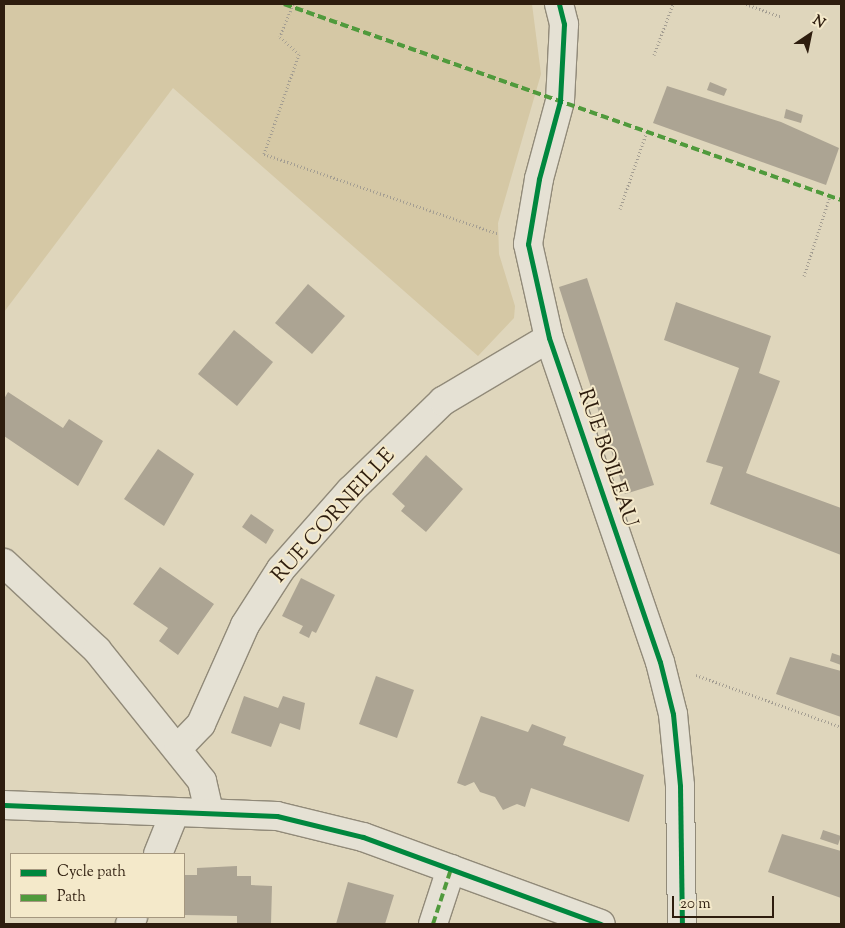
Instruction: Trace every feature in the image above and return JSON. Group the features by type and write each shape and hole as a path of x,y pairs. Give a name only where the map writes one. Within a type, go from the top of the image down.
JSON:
{"street":[{"name":"RUE BOILEAU","path":"559,4 564,24 560,101 539,179 528,244 535,292 549,338 660,662 673,714 680,786 682,924"},
{"name":"RUE CORNEILLE","path":"178,748 202,724 245,625 281,569 351,490 443,401 549,338"},
{"path":"4,563 97,650 178,748 202,781 209,811"},
{"path":"4,805 174,812 209,811 277,816 363,837 601,924"},
{"path":"158,853 174,812"},
{"path":"433,924 451,869"}],"path":[{"path":"293,4 280,37 299,54 264,154 528,244"},
{"path":"654,55 673,4"},
{"path":"746,4 782,17"},
{"path":"620,209 647,131"},
{"path":"804,276 830,196"},
{"path":"660,662 841,727"}],"shaded area":[{"path":"4,4 532,4 541,74 498,223 499,254 515,306 514,318 478,356 173,88 4,312"}],"building":[{"path":"710,82 727,89 724,96 707,90"},
{"path":"667,86 781,122 839,148 826,185 653,123"},
{"path":"786,109 803,115 801,123 784,118"},
{"path":"587,278 654,485 625,494 559,287"},
{"path":"308,284 345,316 312,354 275,323"},
{"path":"676,302 771,336 759,373 780,381 746,473 841,508 841,555 710,504 723,467 706,462 739,368 664,340"},
{"path":"234,330 273,362 237,406 198,374"},
{"path":"8,392 63,428 69,419 103,441 78,486 4,436 4,399"},
{"path":"158,449 194,474 164,526 124,499"},
{"path":"426,455 463,489 426,532 401,511 405,506 392,494"},
{"path":"251,514 274,530 266,544 242,527"},
{"path":"160,567 214,604 178,655 159,641 168,628 133,604"},
{"path":"301,578 335,595 316,633 312,631 309,638 299,633 303,626 282,616"},
{"path":"832,653 841,656 841,665 830,661"},
{"path":"790,657 841,671 841,717 776,694"},
{"path":"376,676 414,690 397,738 359,724"},
{"path":"244,696 278,708 283,696 305,703 300,730 280,723 271,747 231,733"},
{"path":"481,716 528,732 532,724 566,737 563,745 644,775 629,822 531,788 525,807 517,804 503,810 495,797 480,792 474,782 465,786 457,783"},
{"path":"823,830 841,836 838,845 820,839"},
{"path":"782,834 841,851 841,898 768,872"},
{"path":"237,866 237,876 251,876 251,885 272,886 271,924 237,924 237,916 185,915 185,875 197,875 197,868"},
{"path":"348,882 394,895 385,924 336,924"}],"marked path":[{"path":"284,4 841,200"},
{"path":"433,924 451,869"}],"cycle path":[{"path":"559,4 564,24 560,101 539,179 528,244 549,338 660,662 673,714 680,786 682,924"},
{"path":"4,805 277,816 363,837 601,924"}]}
